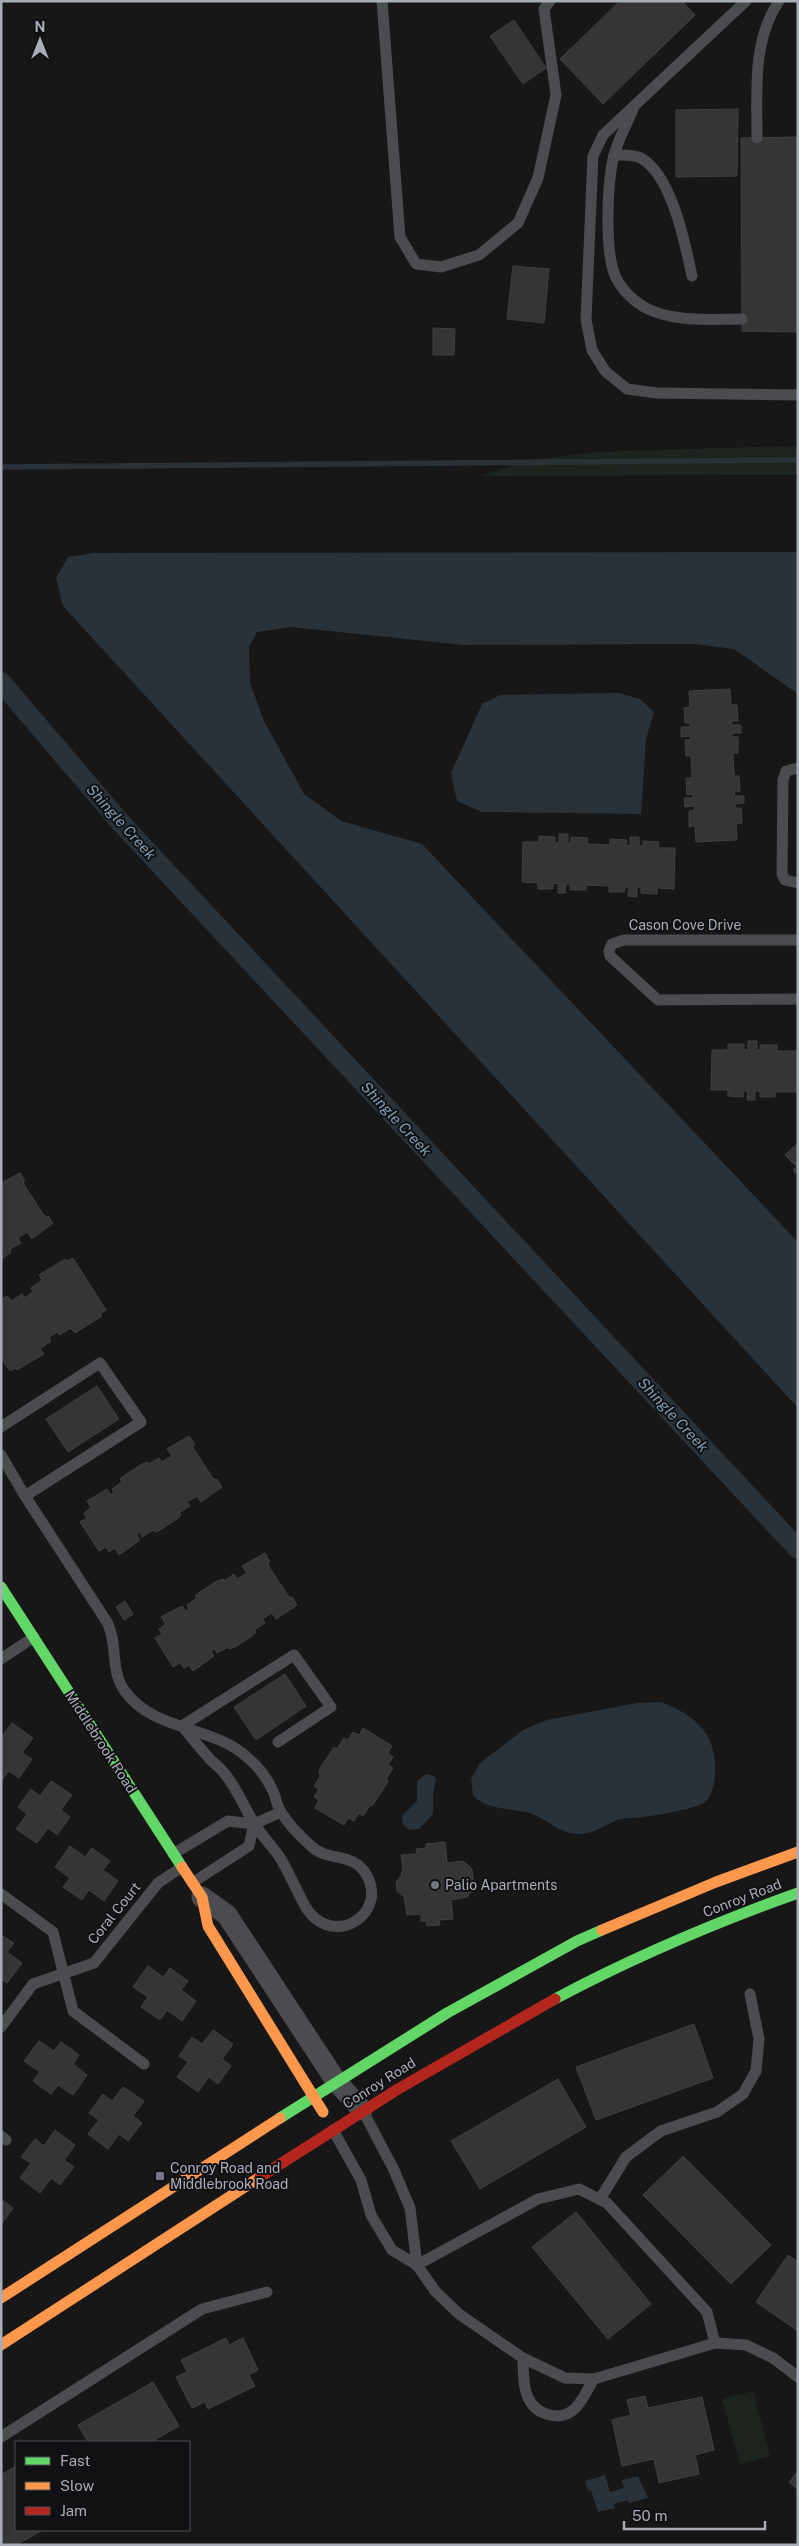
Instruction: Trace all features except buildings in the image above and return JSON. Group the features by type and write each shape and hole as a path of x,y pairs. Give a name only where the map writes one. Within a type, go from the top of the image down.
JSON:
{"main road":[{"name":"Middlebrook Road","path":"1,1587 197,1890 208,1926 315,2096 332,2130"},
{"name":"Conroy Road","path":"1,2298 336,2081 447,2013 577,1942 716,1882 798,1852"},
{"name":"Conroy Road","path":"1,2345 362,2110 480,2039 612,1968 760,1905 798,1893"}],"street":[{"name":"Middlebrook Road","path":"197,1890 227,1915 336,2081 362,2110"}],"lane":[{"path":"382,1 400,236 416,264 441,267 479,255 518,223 538,178 556,95 544,9 550,1"},
{"path":"746,1 603,135 593,156 586,320 592,350 605,371 626,389 657,393 798,396"},
{"path":"757,138 757,82 761,40 768,21 779,1"},
{"path":"634,106 614,155 610,184 609,242 614,273 626,294 645,307 670,316 695,319 742,319"},
{"path":"614,155 633,155 642,159 652,168 668,190 692,276"},
{"path":"798,768 786,771 783,780 782,874 788,882 798,883"},
{"name":"Cason Cove Drive","path":"798,940 624,940 612,944 609,951 610,956 658,1000 798,999"},
{"path":"1,1427 100,1363 141,1422 25,1496"},
{"path":"1,1455 25,1496 113,1633 116,1672 123,1690 148,1713 182,1726 223,1742 246,1756 260,1769 272,1789 281,1812 319,1853 349,1861 364,1870 372,1892 368,1908 357,1921 345,1926 332,1927 325,1925 312,1915 279,1857 254,1824 224,1773 182,1726"},
{"path":"1,1659 34,1638"},
{"path":"182,1726 294,1655 331,1707 278,1742"},
{"path":"173,1854 228,1821 254,1824 281,1812"},
{"path":"197,1890 249,1846 254,1824"},
{"name":"Coral Court","path":"1,2027 33,1984 94,1963 158,1883 182,1867"},
{"path":"1,1894 53,1932 72,2011 144,2064"},
{"path":"600,2199 626,2157 661,2131 717,2112 742,2094 756,2071 759,2039 750,1994"},
{"path":"362,2110 394,2170 410,2208 418,2265"},
{"path":"332,2130 361,2180 371,2215 392,2250 418,2265 436,2291 459,2314 523,2358 565,2378 594,2379 715,2343 746,2344 773,2358 798,2377"},
{"path":"418,2265 538,2198 579,2189 607,2203 707,2312 715,2343"},
{"path":"1,2437 202,2309 267,2292"},
{"path":"523,2358 523,2376 527,2398 540,2413 559,2417 574,2410 594,2379"}],"shaded area":[{"path":"798,446 798,475 481,476 526,462 572,455 618,451"},
{"path":"798,552 798,694 734,649 695,644 464,645 291,627 257,632 249,647 250,683 264,721 304,794 341,821 422,844 798,1242 798,1408 63,606 56,578 68,557 93,553"},
{"path":"619,693 640,699 654,712 646,739 641,814 482,812 457,801 451,773 482,704 500,695"},
{"path":"661,1702 685,1713 694,1720 708,1738 713,1749 715,1761 714,1785 705,1802 700,1805 668,1813 622,1819 592,1832 578,1834 564,1831 533,1814 491,1806 473,1795 471,1779 480,1763 523,1730 547,1720 637,1703"},
{"path":"426,1774 434,1776 436,1780 433,1794 433,1814 419,1829 409,1830 403,1824 402,1816 417,1801 417,1781"},
{"path":"753,2391 770,2456 740,2464 722,2399"},
{"path":"605,2475 610,2492 624,2488 622,2480 638,2476 648,2498 629,2503 628,2500 614,2504 615,2508 598,2512 591,2490 588,2491 585,2481"}],"waterway":[{"path":"1,467 798,460"},
{"name":"Shingle Creek","path":"1,682 121,823 798,1549"}],"traffic: fast":[{"path":"1,1587 182,1867"},
{"path":"555,1999 614,1969 675,1942 736,1916 798,1893"},
{"path":"280,2118 447,2013 577,1941 602,1930"}],"traffic: slow":[{"path":"602,1930 716,1882 798,1852"},
{"path":"182,1867 202,1897 208,1926 323,2112"},
{"path":"1,2298 280,2118"},
{"path":"1,2345 260,2177"}],"traffic: jam":[{"path":"260,2177 398,2089 555,1999"}],"place":[{"name":"Palio Apartments","path":"435,1885"},
{"name":"Conroy Road and Middlebrook Road","path":"160,2176"}]}
